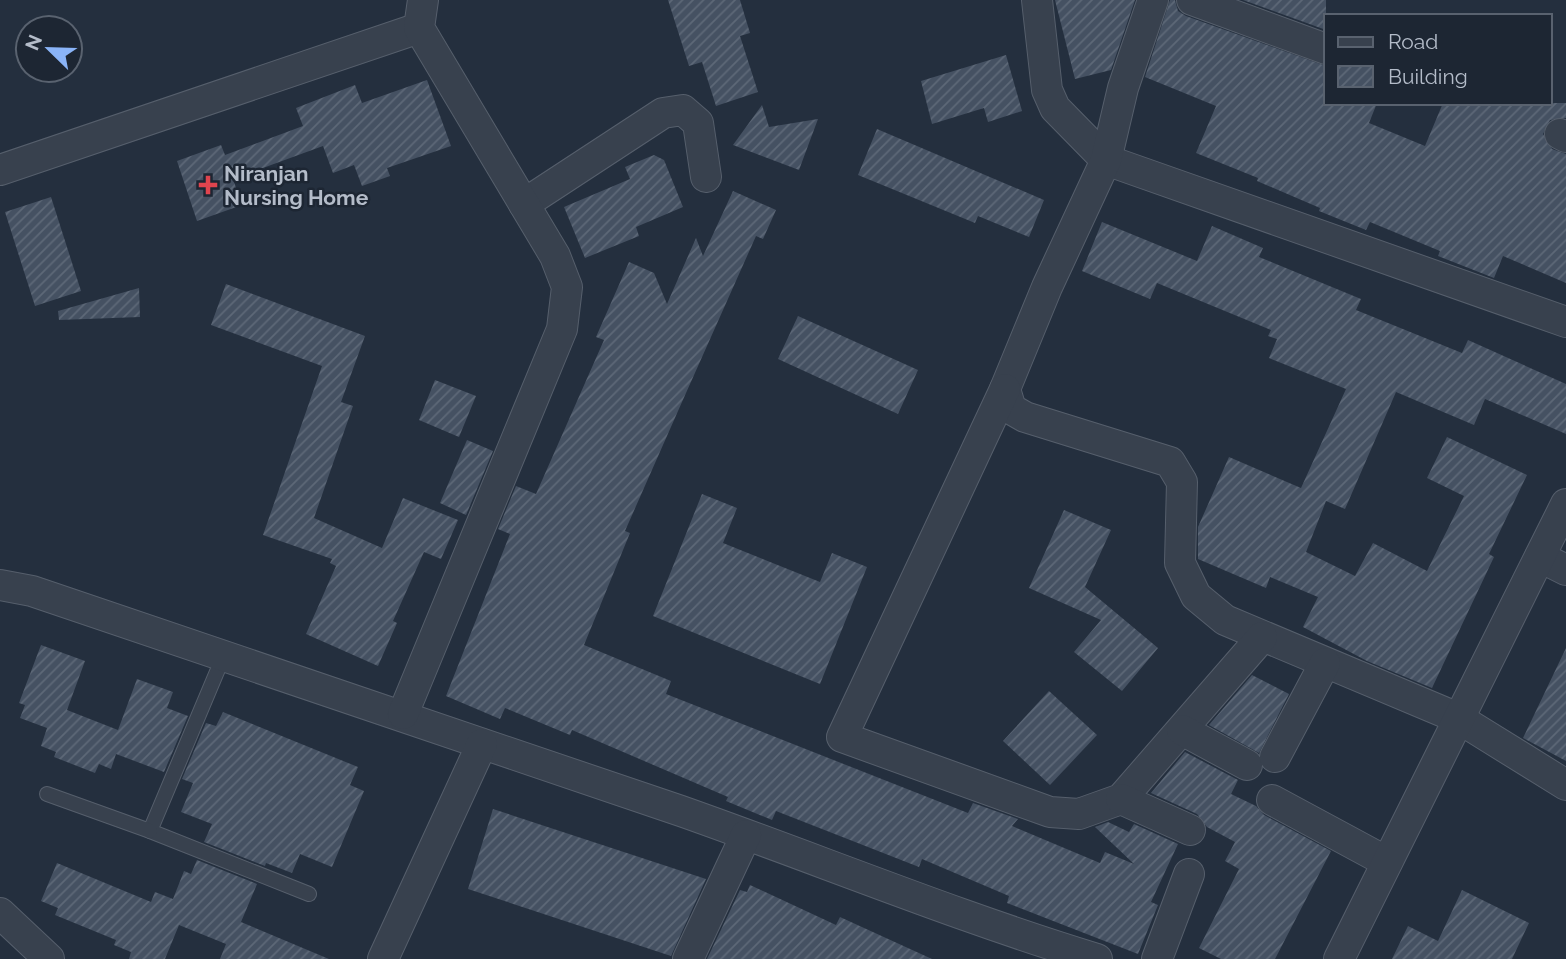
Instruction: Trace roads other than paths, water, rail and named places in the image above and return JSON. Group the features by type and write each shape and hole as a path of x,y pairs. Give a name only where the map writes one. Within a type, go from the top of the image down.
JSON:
{"street":[{"path":"1037,0 1046,90 1055,108 1106,160 1566,322"},
{"path":"1153,0 1123,88 1106,160 1047,287 1005,389 842,737 1050,812 1079,814 1121,799 1262,638"},
{"path":"1192,0 1324,48"},
{"path":"0,170 421,14 555,256 567,287 562,329 403,714"},
{"path":"524,204 663,113 683,110 698,123 706,177"},
{"path":"1005,389 1011,409 1025,417 1170,462 1182,482 1180,563 1196,596 1226,620 1262,638 1458,718 1566,785"},
{"path":"1339,959 1566,505"},
{"path":"1539,557 1566,570"},
{"path":"0,585 32,591 403,714 746,835 1011,947 1097,959"},
{"path":"1182,730 1261,761 1325,663"},
{"path":"383,959 482,744"},
{"path":"1121,799 1190,830"},
{"path":"1272,800 1387,862"},
{"path":"688,959 746,835"},
{"path":"1157,959 1189,874"},
{"path":"0,913 31,954"}],"lane":[{"path":"150,831 224,655"},
{"path":"47,794 150,831 309,894"}],"place":[{"name":"Niranjan Nursing Home","path":"208,185"}]}
